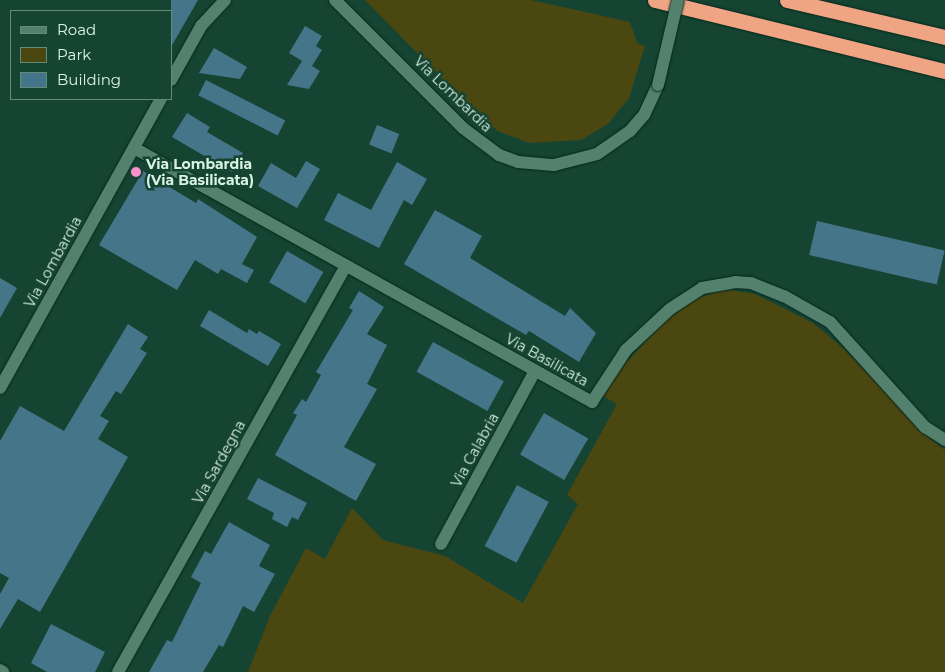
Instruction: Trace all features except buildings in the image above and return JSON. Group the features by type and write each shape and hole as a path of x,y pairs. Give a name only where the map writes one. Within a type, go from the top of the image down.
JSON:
{"highway":[{"path":"655,0 945,71"},
{"path":"787,0 945,37"}],"street":[{"path":"172,78 201,26 225,0"},
{"name":"Via Lombardia","path":"335,0 463,128 499,155 518,162 554,165 597,154 630,131 644,114 658,85 678,0"},
{"name":"Via Lombardia","path":"0,388 160,100"},
{"name":"Via Basilicata","path":"134,148 592,402 626,350 670,309 702,288 735,282 752,283 798,303 830,322 925,427 945,440"},
{"name":"Via Sardegna","path":"118,672 346,266"},
{"name":"Via Calabria","path":"441,544 535,371"}],"green space":[{"path":"365,0 531,0 630,22 637,43 645,46 629,98 608,124 581,140 529,143 498,131 482,119"},
{"path":"724,289 755,294 813,323 843,348 929,438 945,450 945,672 248,672 270,616 306,548 325,559 352,508 383,540 445,556 523,603 578,504 567,495 617,404 603,396 625,364 660,326 693,300"}],"place":[{"name":"Via Lombardia (Via Basilicata)","path":"136,172"}]}
